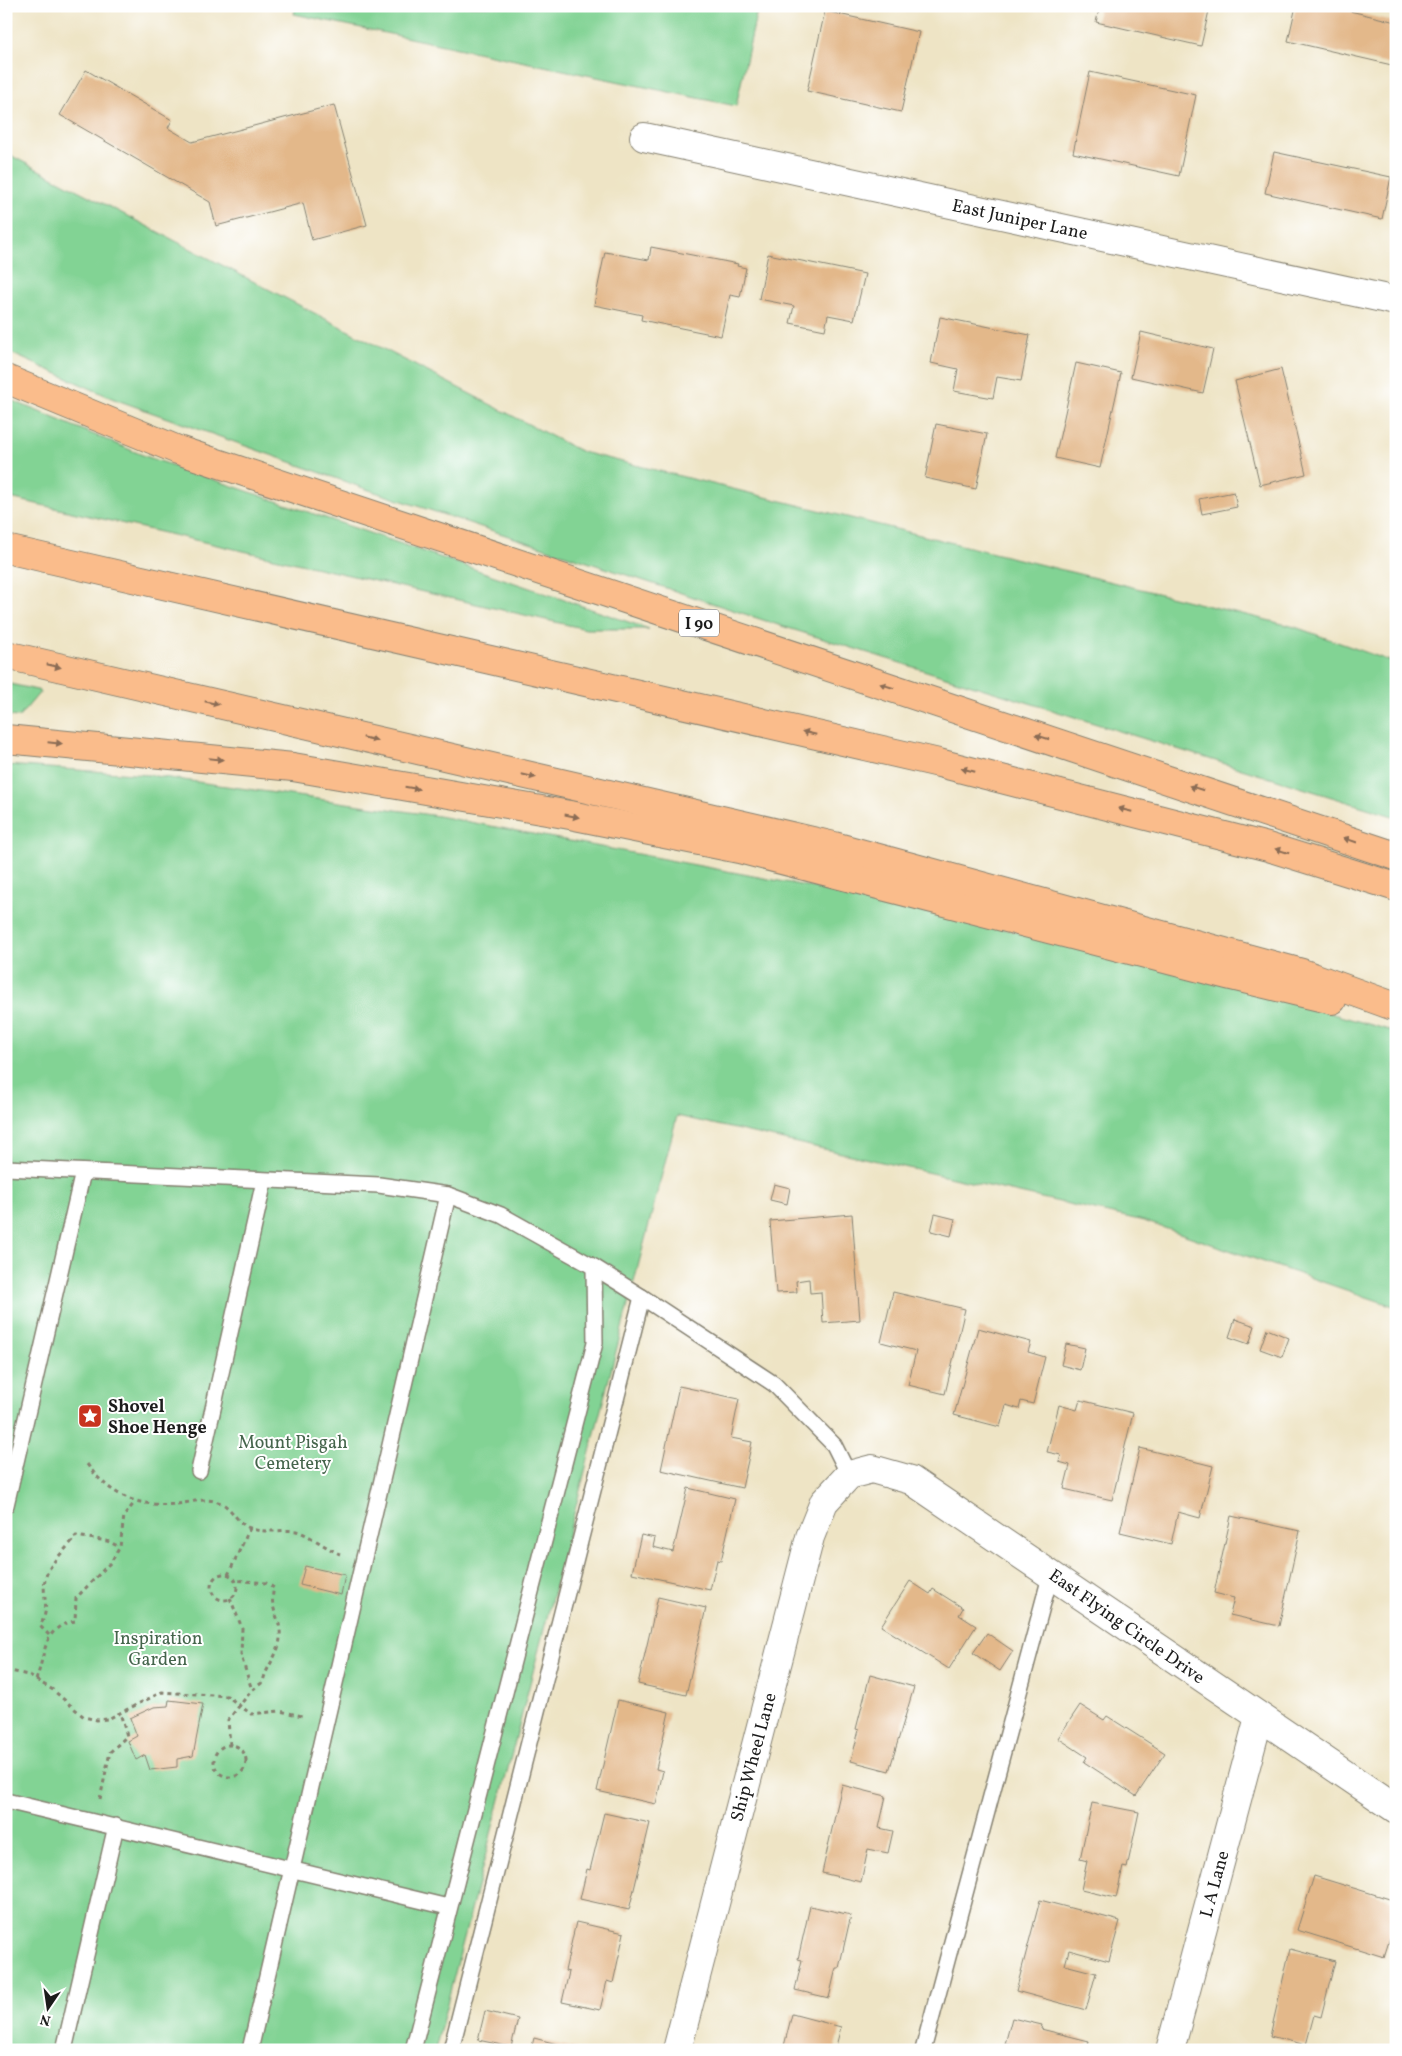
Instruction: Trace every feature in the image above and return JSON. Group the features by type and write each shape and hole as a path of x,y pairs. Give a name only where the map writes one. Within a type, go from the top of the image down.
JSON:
{"highway":[{"name":"I 90","path":"6,379 178,450 1396,856"},
{"path":"6,549 939,763 1268,847 1396,887"},
{"path":"6,655 834,846 1302,973 1396,1007"},
{"path":"6,739 293,768 570,816 739,849 1227,976 1396,1015"}],"street":[{"name":"East Juniper Lane","path":"644,137 1396,301"},
{"name":"East Flying Circle Drive","path":"850,1475 872,1469 911,1480 1051,1573 1396,1809"},
{"name":"Ship Wheel Lane","path":"677,2050 810,1537 824,1502 850,1475"},
{"name":"L A Lane","path":"1170,2050 1259,1717"}],"lane":[{"path":"6,1168 379,1186 448,1195 501,1215 594,1267 774,1384 834,1445 850,1475"},
{"path":"6,1505 83,1172"},
{"path":"199,1471 264,1181"},
{"path":"250,2050 290,1870 448,1195"},
{"path":"413,2050 448,1907 595,1343 594,1267"},
{"path":"451,2050 642,1297"},
{"path":"923,2050 1051,1573"},
{"path":"6,1801 448,1907"},
{"path":"64,2050 116,1826"}],"path":[{"path":"87,1464 98,1478 114,1492 135,1502 175,1504 202,1500 219,1502 230,1508 242,1524 250,1528 299,1531 341,1555 363,1560"},
{"path":"36,1680 49,1635 62,1624 75,1621 76,1598 112,1562 120,1547 124,1516 135,1502"},
{"path":"228,1575 250,1528"},
{"path":"49,1635 40,1626 47,1614 45,1578 51,1564 76,1536 107,1541 120,1547"},
{"path":"230,1745 228,1720 252,1690 263,1682 265,1670 276,1654 280,1638 278,1621 270,1601 274,1588 266,1583 235,1580 228,1575 216,1576 211,1586 217,1597 225,1600 230,1598 236,1592 235,1580"},
{"path":"230,1598 242,1628 241,1656 252,1690"},
{"path":"6,1670 28,1675 52,1690 84,1717 97,1720 108,1719 120,1714 162,1692 227,1696 251,1714 280,1711 325,1721"},
{"path":"95,1821 110,1752 127,1736 120,1714"},
{"path":"230,1745 244,1752 246,1763 241,1772 227,1776 218,1770 215,1761 218,1752 230,1745"}],"green space":[{"path":"296,6 758,6 736,106 294,14"},
{"path":"6,153 582,452 1295,627 1396,663 1396,817 772,623 366,489 114,399 6,351"},
{"path":"6,398 145,456 649,629 586,629 6,497"},
{"path":"6,683 41,691 19,717 6,716"},
{"path":"6,765 148,775 438,816 816,888 1140,959 1396,1032 1396,1307 1144,1221 677,1116 435,2050 6,2050"}],"building":[{"path":"1100,6 1210,6 1201,46 1096,22"},
{"path":"1296,6 1329,6 1396,22 1396,66 1288,41"},
{"path":"825,11 919,32 901,112 807,91"},
{"path":"86,70 172,120 168,128 192,142 334,105 367,225 312,240 303,203 216,226 210,202 60,115"},
{"path":"1090,72 1196,95 1179,176 1073,153"},
{"path":"1274,152 1391,177 1382,219 1265,193"},
{"path":"651,247 738,264 737,266 746,268 740,297 730,295 721,336 641,320 642,315 594,305 605,252 649,260"},
{"path":"768,254 865,274 854,320 828,315 825,330 790,323 794,306 759,299"},
{"path":"940,317 1030,335 1021,381 997,377 993,398 954,391 958,369 931,363"},
{"path":"1141,332 1213,349 1203,393 1131,377"},
{"path":"1076,363 1121,373 1100,468 1055,458"},
{"path":"1281,369 1306,474 1260,485 1235,381"},
{"path":"936,424 987,434 976,489 925,478"},
{"path":"1234,492 1237,507 1202,514 1199,499"},
{"path":"774,1184 790,1188 787,1204 770,1200"},
{"path":"852,1214 860,1320 823,1323 821,1292 810,1293 809,1279 796,1281 797,1292 776,1293 770,1221"},
{"path":"935,1214 955,1219 951,1236 931,1231"},
{"path":"893,1292 965,1309 945,1394 908,1385 916,1351 881,1342"},
{"path":"1235,1319 1255,1326 1249,1344 1229,1337"},
{"path":"978,1328 1031,1342 1028,1352 1045,1357 1033,1404 1021,1401 1019,1409 1006,1405 1000,1427 954,1415"},
{"path":"1267,1329 1289,1338 1282,1357 1260,1349"},
{"path":"1066,1344 1085,1348 1080,1370 1061,1365"},
{"path":"679,1386 739,1399 731,1438 752,1442 742,1488 661,1470"},
{"path":"1080,1400 1133,1413 1112,1500 1064,1489 1070,1465 1059,1462 1061,1455 1047,1452 1059,1405 1077,1410"},
{"path":"1140,1448 1213,1466 1200,1518 1178,1512 1171,1544 1120,1532"},
{"path":"688,1488 735,1499 721,1561 717,1560 710,1590 632,1573 641,1535 655,1538 653,1547 673,1552"},
{"path":"1231,1516 1300,1531 1279,1626 1230,1615 1234,1598 1214,1593"},
{"path":"305,1566 345,1575 341,1595 300,1585"},
{"path":"910,1581 930,1594 933,1589 963,1608 959,1615 976,1626 949,1669 881,1626"},
{"path":"658,1597 706,1608 686,1695 638,1684"},
{"path":"987,1633 1013,1651 1000,1671 973,1653"},
{"path":"870,1675 914,1687 889,1771 851,1761 859,1730 856,1729"},
{"path":"169,1700 203,1704 193,1756 177,1759 177,1767 150,1770 145,1755 136,1760 128,1741 137,1736 130,1718 154,1707 168,1706"},
{"path":"618,1700 669,1712 656,1769 663,1771 656,1804 597,1791"},
{"path":"1080,1705 1104,1720 1107,1716 1165,1753 1136,1796 1084,1762 1087,1757 1058,1738"},
{"path":"842,1785 886,1796 879,1828 893,1831 888,1853 868,1849 861,1882 822,1873"},
{"path":"1092,1803 1139,1812 1127,1868 1123,1867 1116,1898 1081,1890 1087,1861 1080,1859"},
{"path":"604,1813 650,1823 629,1910 580,1899 587,1869 590,1870"},
{"path":"1314,1876 1396,1901 1396,1919 1384,1957 1297,1930"},
{"path":"1040,1900 1120,1921 1109,1961 1069,1950 1065,1965 1096,1973 1086,2010 1016,1991"},
{"path":"810,1906 851,1915 839,1968 836,1968 829,1998 795,1990 802,1960 798,1959"},
{"path":"576,1922 624,1933 613,1983 607,1981 600,2010 562,2002 569,1972 565,1971"},
{"path":"1290,1949 1335,1961 1321,2017 1314,2015 1306,2045 1270,2036"},
{"path":"485,2011 518,2019 511,2047 478,2040"},
{"path":"792,2014 841,2027 835,2050 783,2050"},
{"path":"1012,2018 1042,2025 1041,2029 1089,2041 1087,2050 1028,2050 1005,2044"},
{"path":"534,2038 576,2049 576,2050 531,2050"}],"place":[{"name":"Shovel Shoe Henge","path":"90,1416"}],"park label":[{"name":"Mount Pisgah Cemetery","path":"293,1452"},
{"name":"Inspiration Garden","path":"158,1648"}]}
